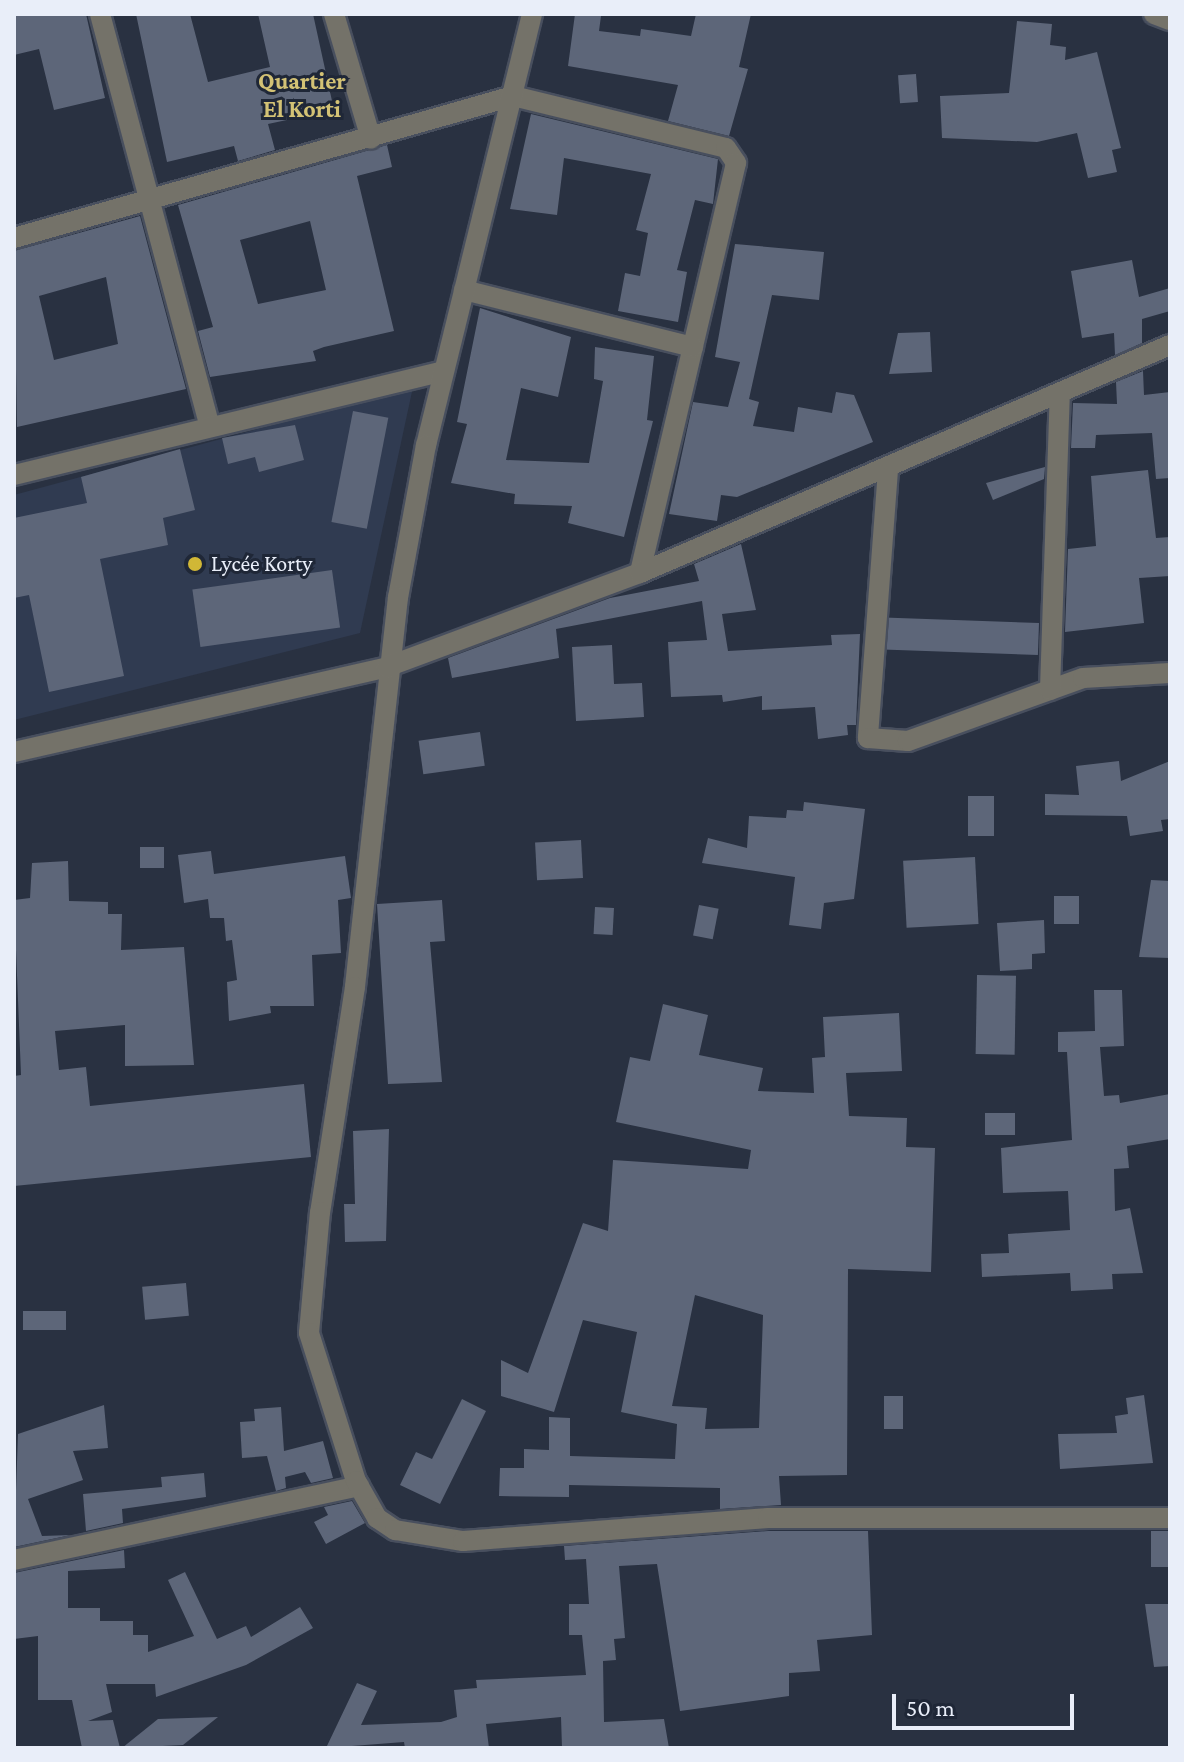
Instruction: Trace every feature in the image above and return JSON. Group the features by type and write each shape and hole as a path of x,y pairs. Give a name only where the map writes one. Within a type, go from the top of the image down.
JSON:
{"street":[{"path":"100,14 147,205 210,427"},
{"path":"334,14 371,139"},
{"path":"532,14 443,371 387,667 309,1333 331,1419 359,1486 377,1518 395,1530 463,1541 768,1518 1170,1518"},
{"path":"1154,14 1170,20"},
{"path":"14,238 147,205 513,96 733,154 693,347 640,573"},
{"path":"464,290 693,347"},
{"path":"14,752 387,667 640,573 888,470 1170,345"},
{"path":"14,475 443,371"},
{"path":"1050,690 1060,394"},
{"path":"888,470 868,738 908,741 1050,690 1106,674 1170,673"},
{"path":"14,1560 359,1486"}],"shaded area":[{"name":"Lycée Korty","path":"413,387 360,633 14,720 14,495"}],"building":[{"path":"14,14 86,14 105,98 54,110 39,49 14,55"},
{"path":"136,14 190,14 208,82 270,67 258,14 313,14 334,110 268,124 275,150 238,161 234,146 167,162"},
{"path":"575,14 601,16 599,31 640,36 641,29 691,36 696,14 751,14 739,67 748,69 729,136 668,121 678,85 568,66"},
{"path":"1017,21 1052,24 1050,45 1066,47 1065,60 1097,52 1121,148 1112,150 1117,172 1088,178 1077,133 1037,142 942,138 940,96 1009,93"},
{"path":"916,74 918,102 900,103 898,75"},
{"path":"531,114 718,159 713,204 695,200 677,270 687,272 678,322 618,311 625,273 640,276 648,233 636,230 651,174 564,158 557,215 510,209"},
{"path":"387,145 392,167 357,176 394,331 313,351 316,361 210,377 198,331 213,327 178,205","holes":["310,221 326,290 258,304 240,240"]},
{"path":"140,216 186,389 17,427 14,251","holes":["106,277 118,344 54,360 39,296"]},
{"path":"735,244 824,252 819,300 772,295 749,399 759,402 753,426 794,432 798,407 832,413 836,392 854,395 873,442 737,497 721,495 717,521 669,514 693,402 728,407 740,362 715,357"},
{"path":"1132,260 1139,297 1170,288 1170,311 1142,319 1142,343 1115,355 1114,333 1082,338 1071,271"},
{"path":"480,308 571,337 558,397 521,388 506,460 589,463 603,381 594,379 595,347 654,356 647,420 653,421 624,537 568,523 572,506 514,504 515,494 451,483 467,424 457,422"},
{"path":"930,332 932,372 889,374 898,333"},
{"path":"1143,371 1144,395 1170,392 1170,478 1156,479 1152,433 1096,435 1095,448 1071,448 1073,403 1117,404 1116,382"},
{"path":"353,411 388,418 367,529 331,522"},
{"path":"295,425 304,460 259,472 255,457 228,464 222,438"},
{"path":"180,449 195,510 163,518 168,545 100,559 124,676 49,692 29,595 14,598 14,518 87,503 81,477"},
{"path":"1045,467 1044,479 993,500 986,483"},
{"path":"1148,470 1156,538 1170,537 1170,576 1139,578 1144,623 1065,632 1068,549 1096,546 1091,476"},
{"path":"741,544 756,610 722,614 728,651 832,645 831,635 860,634 856,725 847,725 848,735 818,739 815,707 762,710 762,696 723,702 722,695 671,697 668,642 707,640 702,601 556,629 559,658 452,678 448,658 610,598 699,581 694,564"},
{"path":"332,570 340,627 200,647 192,590"},
{"path":"884,618 1039,623 1038,655 883,650"},
{"path":"612,645 614,684 642,683 644,717 576,721 572,647"},
{"path":"480,732 485,766 423,774 419,741"},
{"path":"1119,761 1121,781 1170,761 1170,819 1161,820 1163,831 1130,836 1127,816 1045,815 1045,794 1079,795 1076,766"},
{"path":"968,796 994,796 994,836 968,836"},
{"path":"804,802 865,809 854,899 824,903 821,929 789,925 795,877 702,863 708,838 747,848 749,816 786,818 787,810 803,811"},
{"path":"581,840 583,878 537,880 535,842"},
{"path":"140,847 164,847 164,868 140,868"},
{"path":"211,851 214,874 345,856 351,898 338,900 341,953 312,955 314,1006 270,1006 271,1013 229,1021 227,982 237,980 232,940 226,941 224,918 210,918 208,899 184,903 178,855"},
{"path":"975,857 979,924 907,928 903,861"},
{"path":"68,861 69,901 108,902 108,914 122,914 121,950 184,947 194,1065 125,1066 125,1025 55,1031 59,1070 86,1067 90,1106 304,1084 311,1157 14,1186 14,1076 21,1075 14,900 30,898 32,863"},
{"path":"1151,880 1170,881 1170,958 1139,957"},
{"path":"1054,896 1079,896 1079,924 1054,924"},
{"path":"442,900 445,941 430,942 442,1082 388,1084 377,904"},
{"path":"699,905 719,909 713,939 693,935"},
{"path":"595,907 614,908 613,935 594,934"},
{"path":"1044,920 1045,953 1032,954 1032,969 1000,971 997,923"},
{"path":"977,975 1016,976 1015,1055 976,1054"},
{"path":"1094,990 1122,990 1124,1046 1100,1047 1104,1096 1119,1095 1120,1103 1170,1094 1170,1139 1127,1146 1129,1168 1114,1169 1115,1211 1130,1208 1143,1273 1112,1274 1113,1289 1071,1291 1070,1273 982,1277 981,1254 1009,1253 1008,1234 1070,1230 1068,1191 1003,1193 1001,1148 1072,1140 1067,1052 1058,1052 1058,1032 1095,1031"},
{"path":"663,1004 708,1015 699,1055 763,1068 758,1091 814,1093 812,1058 825,1057 823,1017 899,1013 902,1071 846,1073 849,1116 907,1118 906,1147 935,1148 931,1272 848,1269 847,1475 779,1476 781,1505 720,1509 720,1488 569,1485 569,1497 499,1496 500,1468 524,1468 524,1449 549,1450 549,1417 570,1418 570,1456 675,1459 677,1424 621,1412 637,1332 583,1320 554,1412 501,1396 501,1360 528,1373 583,1223 608,1231 613,1160 748,1169 751,1150 616,1122 630,1057 650,1061","holes":["695,1295 763,1315 759,1428 705,1429 707,1408 672,1406"]},
{"path":"985,1113 1015,1113 1015,1135 985,1135"},
{"path":"389,1129 386,1241 345,1242 344,1204 355,1204 353,1131"},
{"path":"186,1283 189,1316 145,1320 142,1287"},
{"path":"23,1311 66,1311 66,1330 23,1330"},
{"path":"1144,1395 1153,1463 1060,1469 1058,1434 1117,1433 1115,1416 1128,1414 1126,1398"},
{"path":"884,1396 903,1396 903,1429 884,1429"},
{"path":"462,1399 486,1411 440,1504 400,1485 416,1452 432,1459"},
{"path":"104,1405 108,1448 73,1451 83,1480 28,1499 42,1536 71,1535 14,1547 18,1434"},
{"path":"281,1407 284,1451 323,1441 333,1478 311,1483 305,1472 285,1477 286,1488 276,1491 267,1456 242,1458 240,1422 255,1421 254,1409"},
{"path":"204,1473 206,1497 122,1509 123,1523 86,1531 83,1494 162,1487 161,1477"},
{"path":"352,1501 365,1523 326,1544 314,1522 328,1515 324,1507"},
{"path":"768,1531 868,1531 872,1635 817,1640 820,1671 789,1673 789,1696 680,1711 657,1564 619,1566 625,1638 614,1639 616,1660 603,1661 604,1722 664,1719 669,1748 562,1748 561,1717 486,1724 489,1748 405,1748 404,1742 326,1748 357,1683 377,1691 361,1725 441,1722 457,1717 454,1690 477,1688 476,1680 586,1675 582,1635 569,1635 569,1604 589,1604 586,1559 565,1560 564,1546"},
{"path":"1151,1531 1170,1531 1170,1567 1151,1567"},
{"path":"124,1550 125,1568 68,1571 68,1608 100,1608 100,1621 133,1621 133,1635 148,1635 148,1652 194,1636 168,1580 185,1572 217,1639 246,1626 251,1637 300,1607 313,1628 246,1665 156,1697 155,1684 106,1684 112,1712 88,1721 113,1720 120,1748 82,1748 72,1700 38,1700 38,1636 14,1639 14,1573"},
{"path":"1145,1604 1170,1604 1170,1666 1154,1667"},
{"path":"218,1717 183,1745 122,1748 158,1719"}],"place":[{"name":"Lycée Korty","path":"195,564"}],"district":[{"name":"Quartier El Korti","path":"302,95"}]}
